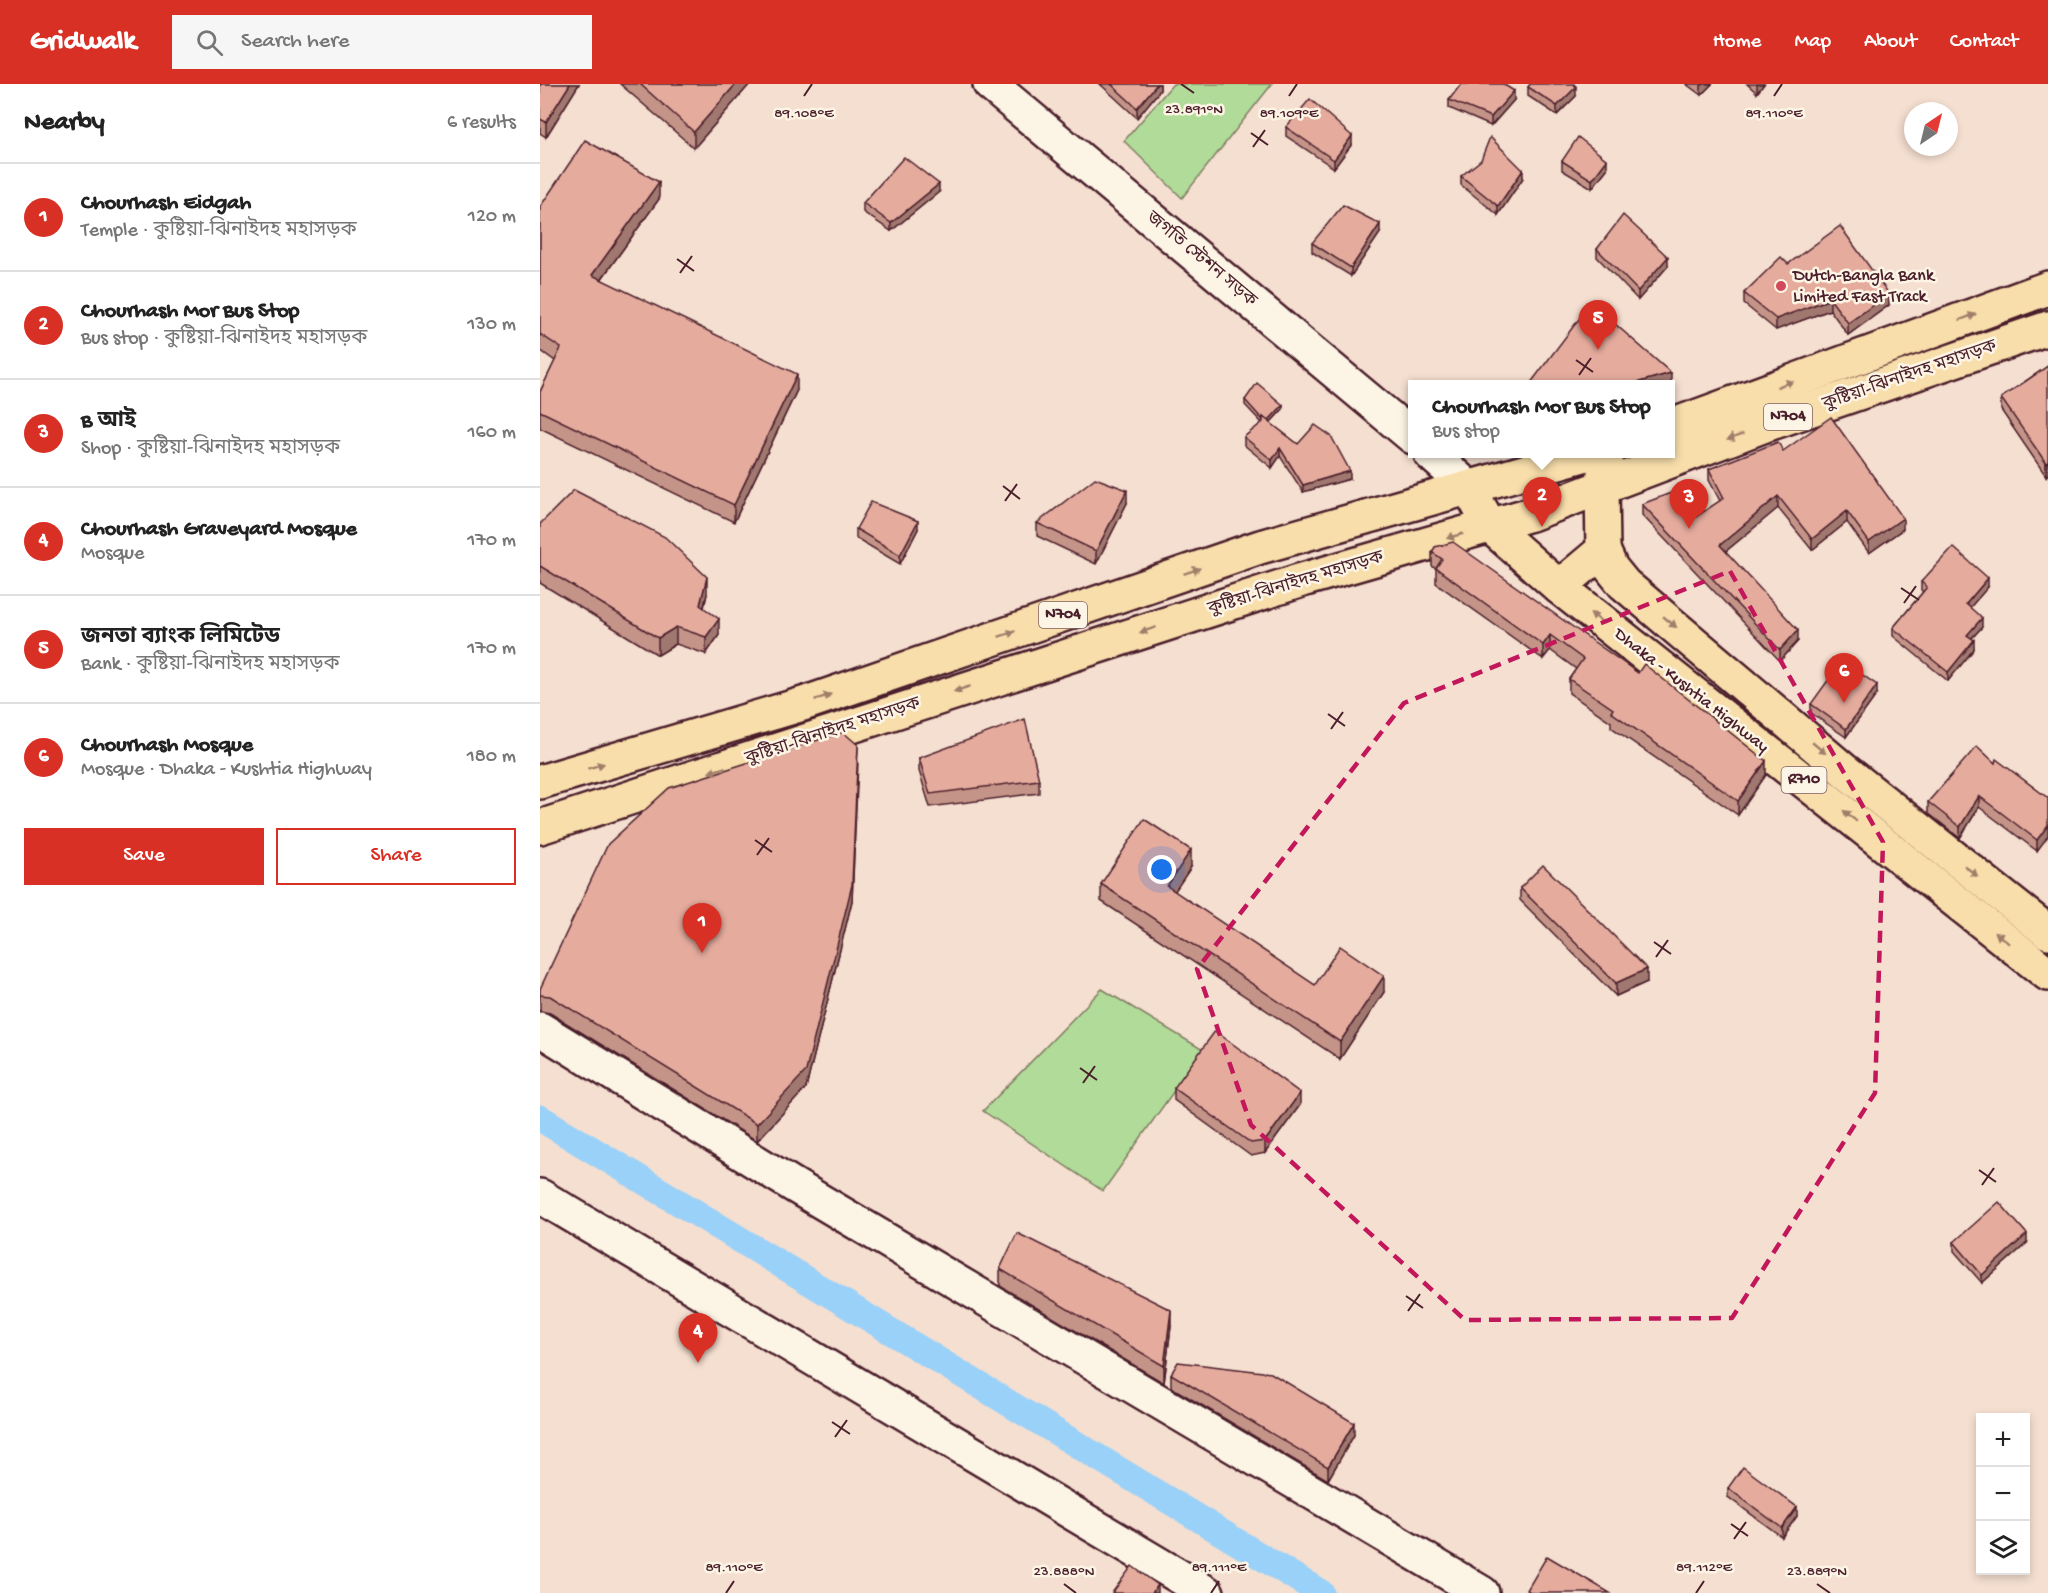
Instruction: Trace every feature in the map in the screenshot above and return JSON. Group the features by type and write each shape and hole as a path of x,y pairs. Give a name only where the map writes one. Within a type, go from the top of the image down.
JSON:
{"main road":[{"name":"কুষ্টিয়া-ঝিনাইদহ মহাসড়ক","path":"1675,425 2048,288"},
{"name":"কুষ্টিয়া-ঝিনাইদহ মহাসড়ক","path":"540,826 1302,580 1490,526 1602,487 1765,425 2048,328"},
{"name":"কুষ্টিয়া-ঝিনাইদহ মহাসড়ক","path":"540,782 782,710 1260,547 1570,458"},
{"name":"Dhaka - Kushtia Highway","path":"1605,458 1602,487 1603,550 1611,568 1624,584 1845,771 2048,932"},
{"name":"Dhaka - Kushtia Highway","path":"1469,488 1490,526 1558,587 2048,974"},
{"path":"1558,587 1603,550"},
{"path":"782,710 787,748"}],"street":[{"name":"জগতি স্টেশন সড়ক","path":"1012,91 1408,433"},
{"path":"1436,458 1469,488"},
{"path":"540,1029 795,1186 1482,1593"},
{"path":"540,1196 1207,1593"}],"highlighted area":[{"path":"1730,571 1883,842 1875,1093 1732,1318 1465,1320 1251,1125 1197,969 1404,703"}],"green space":[{"path":"1173,84 1272,84 1182,198 1124,141"},
{"path":"1102,989 1203,1050 1103,1191 983,1111"}],"building":[{"path":"540,84 570,84 546,122 540,119"},
{"path":"640,84 736,84 694,132"},
{"path":"1111,84 1157,84 1137,108"},
{"path":"1461,84 1503,84 1514,91 1491,117 1449,100"},
{"path":"1530,84 1574,84 1576,87 1557,106 1528,87"},
{"path":"1310,99 1352,136 1334,160 1286,127"},
{"path":"1490,137 1523,170 1498,206 1461,176 1481,160"},
{"path":"1578,137 1607,160 1592,180 1562,161"},
{"path":"585,140 659,182 592,275 797,374 734,505 540,411 540,392 561,348 540,334 540,207"},
{"path":"904,157 939,184 891,223 863,203"},
{"path":"1343,205 1380,224 1351,268 1312,243"},
{"path":"1623,215 1668,257 1638,291 1597,249"},
{"path":"1840,226 1889,294 1848,323 1830,299 1776,319 1744,293 1781,257 1788,264"},
{"path":"1591,303 1671,373 1646,380 1533,380"},
{"path":"2048,366 2048,462 2046,463 2001,398"},
{"path":"1257,383 1283,405 1268,421 1263,417 1263,420 1245,400"},
{"path":"1263,417 1298,444 1315,425 1331,436 1350,471 1303,485 1280,448 1272,460 1244,437 1263,422"},
{"path":"1831,417 1903,518 1869,542 1847,511 1812,539 1778,496 1720,545 1798,630 1780,650 1642,504 1671,493 1694,518 1724,498 1709,469 1778,442 1783,451"},
{"path":"1095,478 1127,490 1096,551 1037,523"},
{"path":"574,490 665,537 707,577 700,605 719,619 706,637 676,627 658,638 540,566 540,524"},
{"path":"871,502 918,521 900,555 856,529"},
{"path":"1453,542 1638,673 1644,664 1766,761 1738,801 1611,712 1613,709 1569,679 1583,659 1550,635 1543,645 1436,568 1442,559 1432,552 1435,547"},
{"path":"1953,547 1988,578 1966,604 1982,618 1967,635 1974,640 1948,672 1893,628 1927,587 1921,582"},
{"path":"1842,661 1877,685 1846,729 1811,704"},
{"path":"1025,719 1039,780 930,794 919,758"},
{"path":"843,732 858,745 852,885 806,1071 757,1124 550,996 540,995 540,989 608,844 669,788"},
{"path":"1977,746 1995,763 1996,759 2048,798 2048,825 2037,840 1979,796 1960,827 1928,802"},
{"path":"1144,819 1191,850 1167,886 1315,985 1340,946 1384,976 1340,1042 1101,884"},
{"path":"1543,865 1647,969 1616,983 1520,888"},
{"path":"1215,1031 1300,1093 1265,1141 1251,1143 1174,1088"},
{"path":"1999,1202 2027,1234 1982,1275 1954,1242"},
{"path":"1017,1233 1171,1310 1164,1366 1000,1269"},
{"path":"1178,1362 1271,1373 1354,1423 1328,1467 1171,1374"},
{"path":"1743,1467 1797,1507 1782,1528 1728,1488"},
{"path":"1547,1556 1610,1593 1532,1593 1527,1590"},
{"path":"1132,1566 1158,1585 1152,1593 1112,1593"}],"waterway":[{"path":"540,1118 1321,1593"}],"place":[{"name":"Dutch-Bangla Bank Limited Fast Track","path":"1781,286"},
{"name":"জনতা ব্যাংক লিমিটেড","path":"1598,350"},
{"name":"Chourhash Mor Bus Stop","path":"1542,527"},
{"name":"B আই","path":"1689,529"},
{"name":"Chourhash Mosque","path":"1844,703"},
{"name":"Chourhash Eidgah","path":"702,953"},
{"name":"Chourhash Graveyard Mosque","path":"698,1363"}]}
